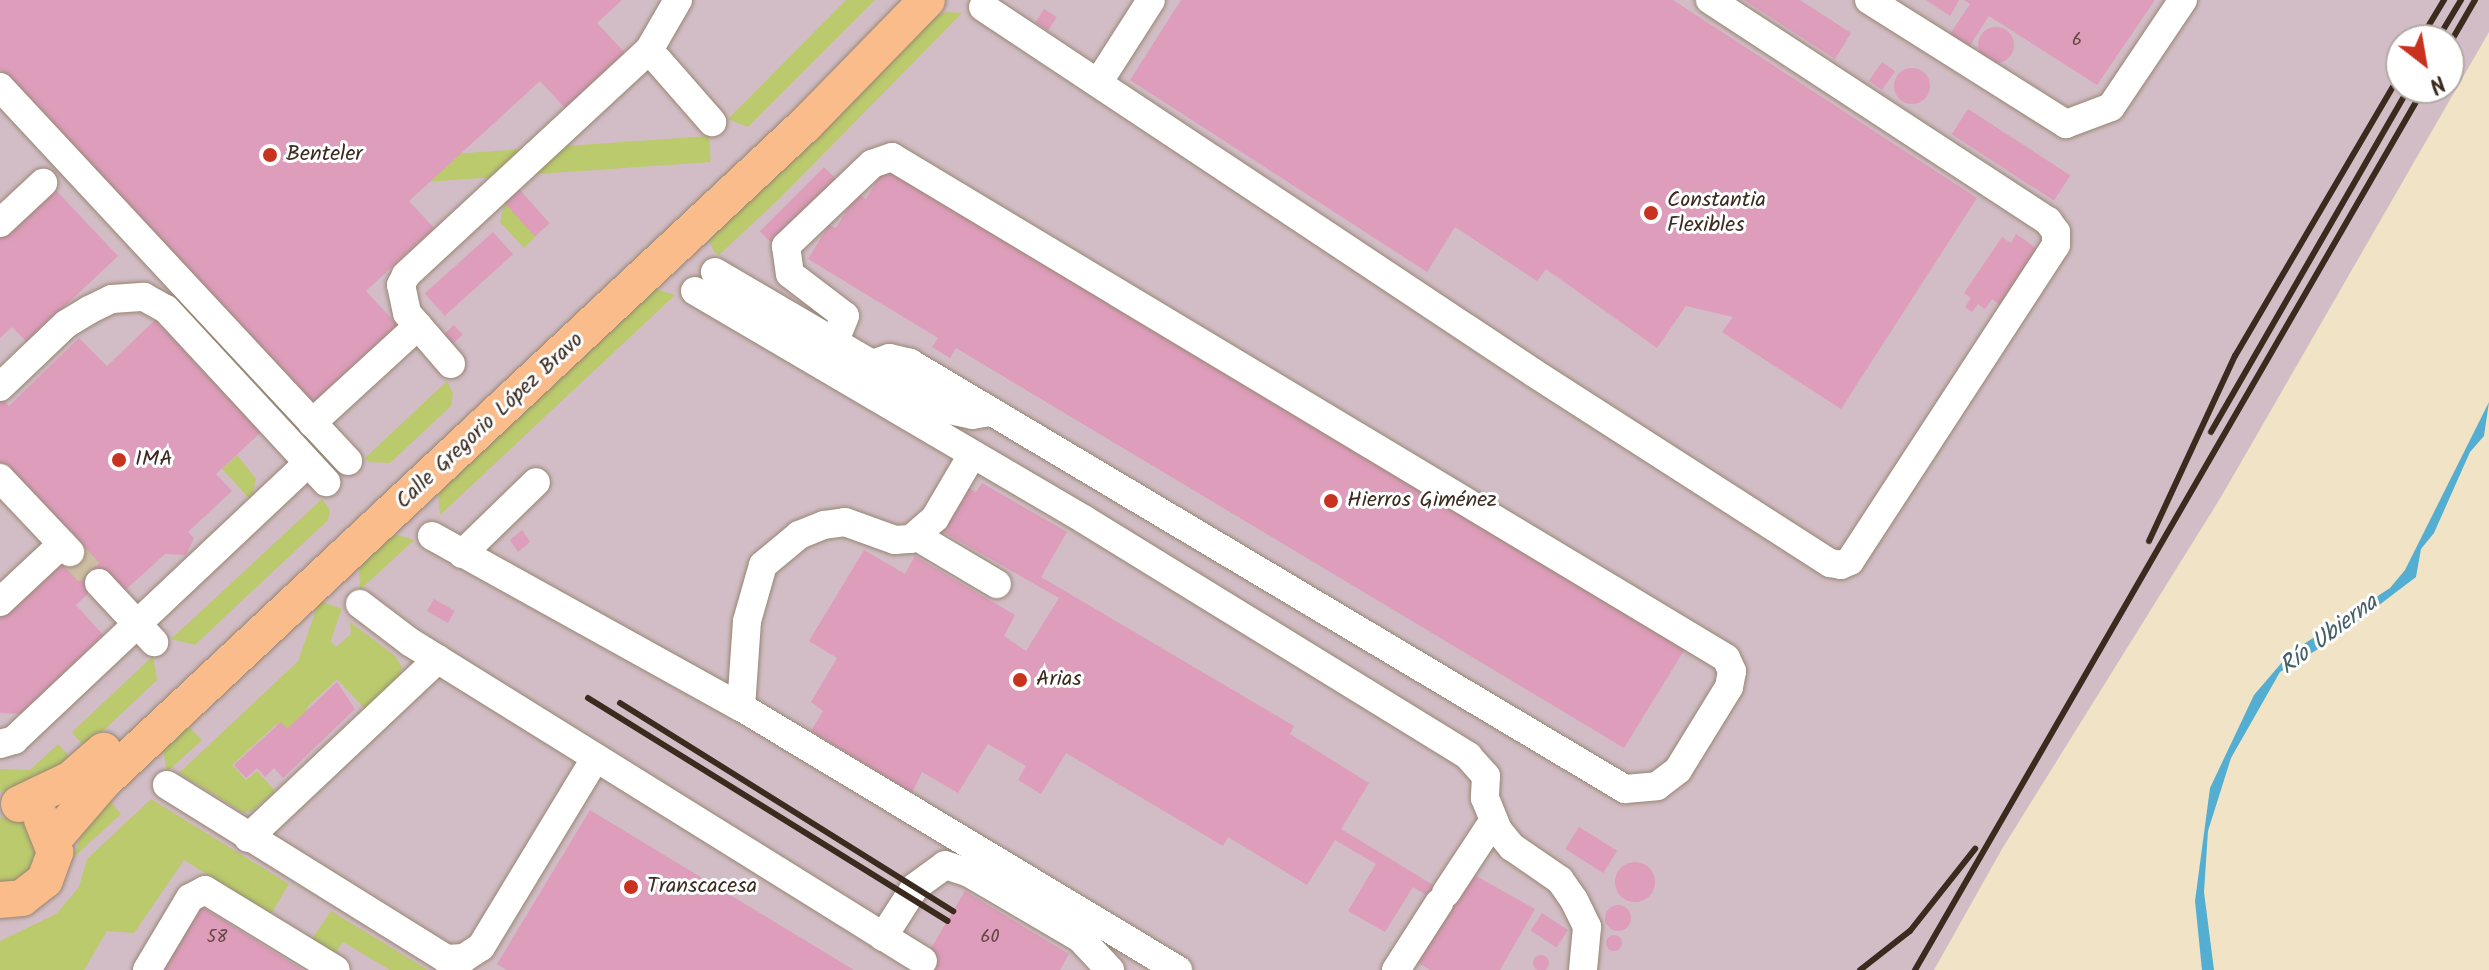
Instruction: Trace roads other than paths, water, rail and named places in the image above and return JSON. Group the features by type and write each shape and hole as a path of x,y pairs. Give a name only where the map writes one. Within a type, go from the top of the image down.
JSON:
{"main road":[{"name":"Calle Gregorio López Bravo","path":"10,803 53,791 88,765 752,142 893,0"},
{"name":"Calle Gregorio López Bravo","path":"53,840 103,782 806,124 927,0"},
{"path":"0,900 22,898 45,880 53,840 46,823 10,803"}],"lane":[{"path":"451,364 402,302 406,275 649,50 678,0"},
{"path":"1098,83 1151,0"},
{"path":"983,7 1534,373 1830,563 1841,565 1850,561 2056,245 2056,232 2048,221 1710,0"},
{"path":"1869,0 2066,124 2111,107 2183,0"},
{"path":"649,50 712,122"},
{"path":"0,87 348,461"},
{"path":"835,341 845,316 790,274 786,246 872,164 892,157 1726,658 1732,671 1729,687 1678,770 1657,786 1625,789 991,412 972,415 935,407 835,341 705,282 972,455 1468,756 1486,776 1485,798 1494,820 1512,847 1560,880 1574,900 1587,927 1583,970"},
{"path":"0,223 43,183"},
{"path":"0,387 78,317 112,299 144,297 166,309 317,473 146,633 14,740 0,744"},
{"path":"312,423 418,326"},
{"path":"741,707 747,621 763,565 799,535 824,525 845,522 895,540 916,536 935,518 972,455"},
{"path":"0,478 66,548 0,602"},
{"path":"462,554 536,482"},
{"path":"432,536 741,707 1178,970"},
{"path":"916,536 997,584"},
{"path":"99,583 146,633"},
{"path":"360,604 438,659 595,759 923,961"},
{"path":"248,838 438,659"},
{"path":"167,785 446,959 470,964 595,759"},
{"path":"1396,970 1494,820"},
{"path":"883,937 915,887 945,865 969,873 1080,938 1110,970"},
{"path":"147,970 190,898 205,890 336,970"}],"water":[{"name":"Río Ubierna","path":"2489,402 2484,436 2470,452 2434,533 2421,549 2416,577 2333,640 2280,672 2231,758 2208,831 2204,892 2214,970 2202,970 2195,901 2210,788 2254,695 2290,653 2390,588 2405,570"}],"tunnel":[{"path":"70,552 99,583"}],"railway":[{"path":"2430,24 2444,0"},
{"path":"2447,24 2461,0"},
{"path":"2461,24 2475,0"},
{"path":"2149,541 2235,356 2385,100"},
{"path":"2211,432 2400,104"},
{"path":"1915,970 2415,104"},
{"path":"588,698 948,921"},
{"path":"620,703 953,911"},
{"path":"1860,970 1910,931 1975,849"}],"place":[{"name":"Benteler","path":"270,155"},
{"name":"Constantia Flexibles","path":"1651,213"},
{"name":"IMA","path":"119,460"},
{"name":"Hierros Giménez","path":"1331,501"},
{"name":"Arias","path":"1020,680"},
{"name":"Transcacesa","path":"631,887"}]}
